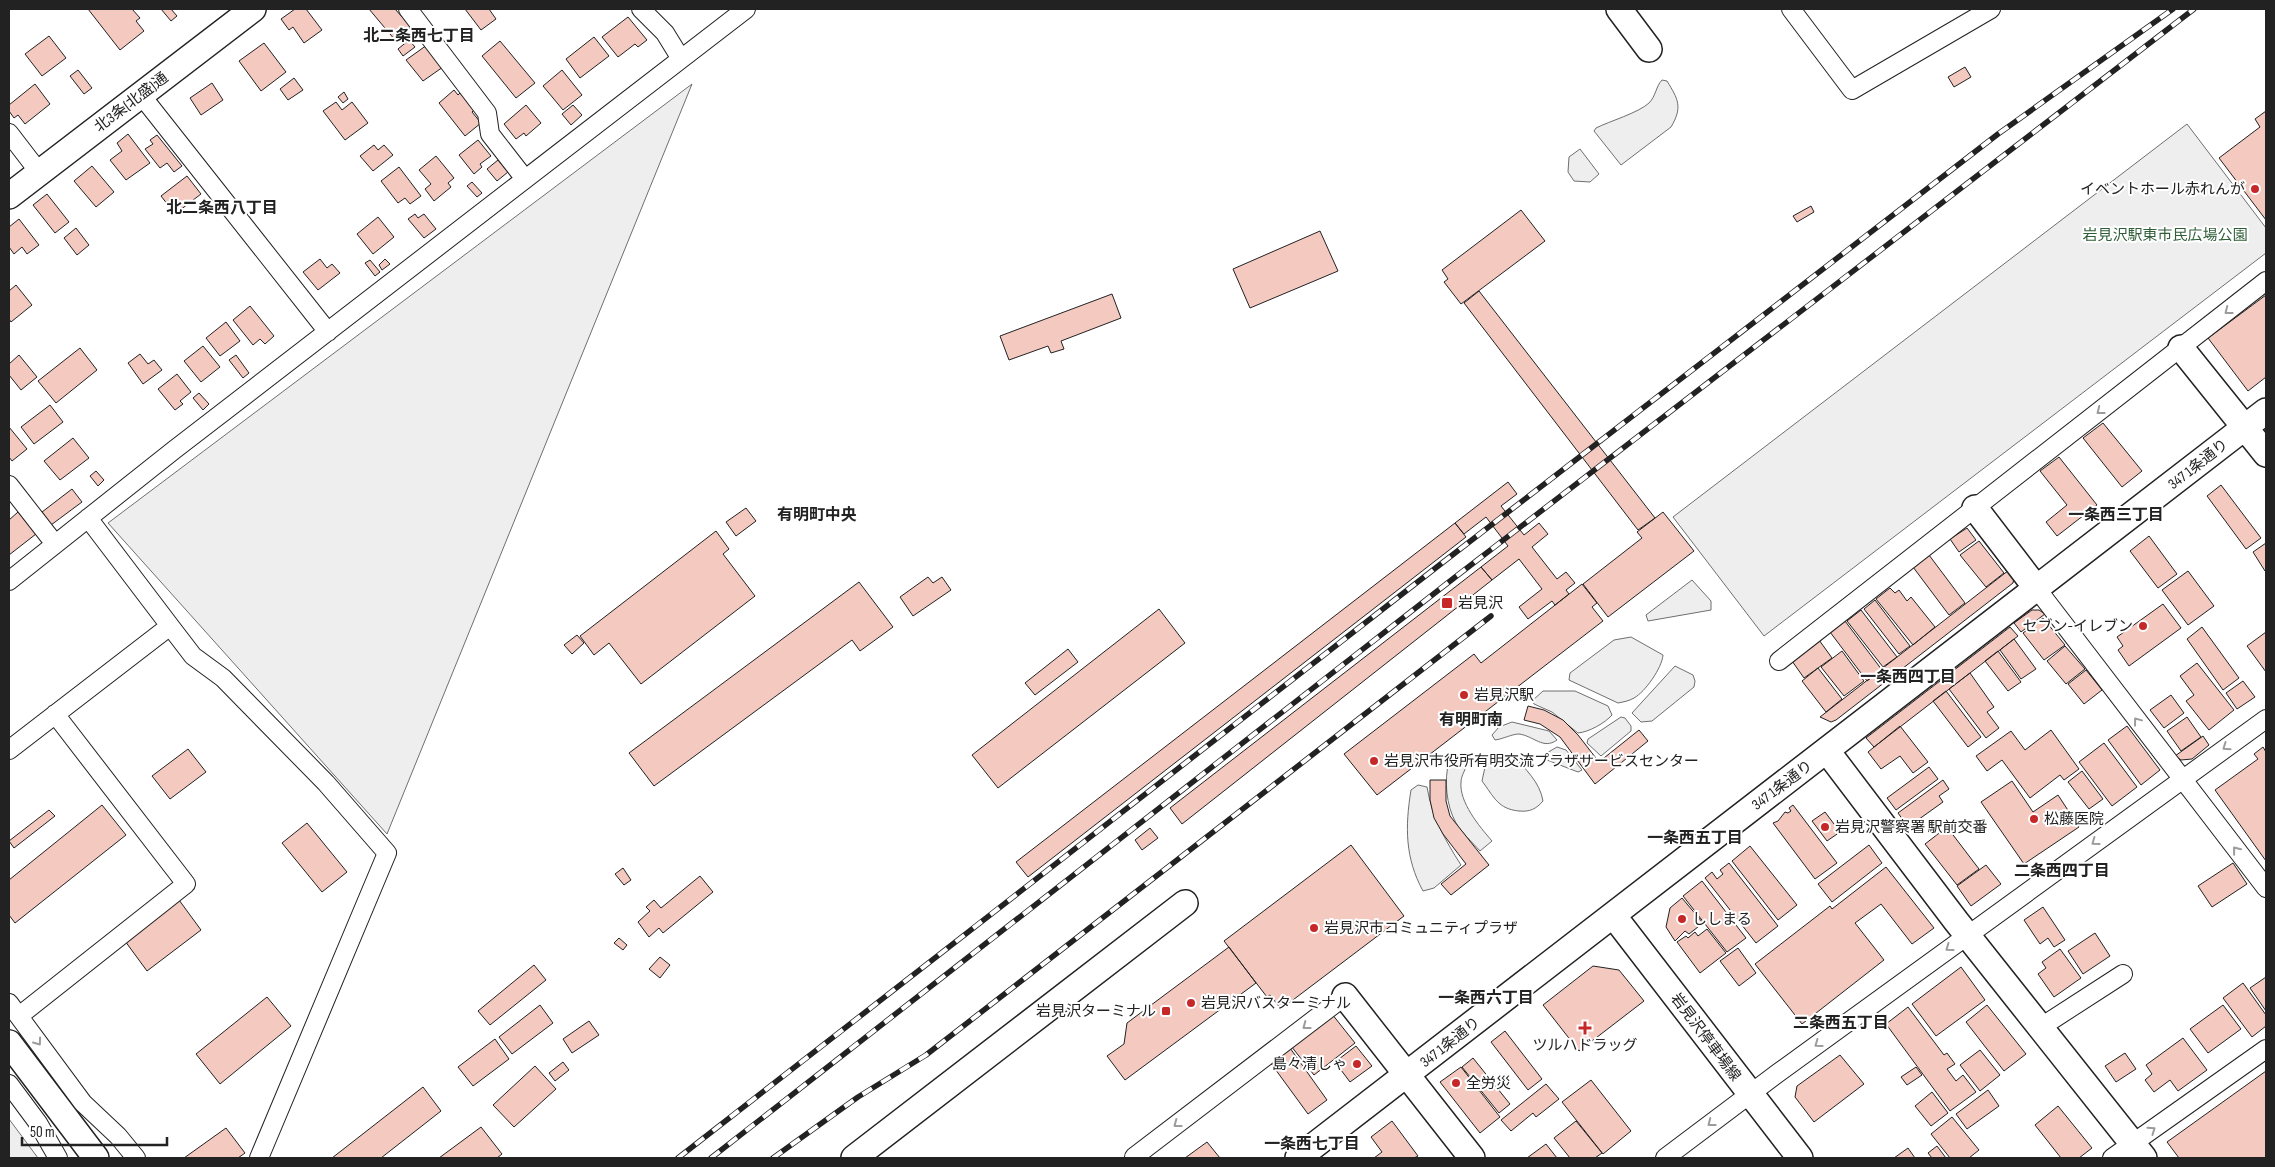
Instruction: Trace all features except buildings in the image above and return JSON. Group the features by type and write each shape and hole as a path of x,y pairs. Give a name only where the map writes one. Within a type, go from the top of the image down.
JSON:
{"street":[{"path":"408,9 487,113 490,134 525,179"},
{"path":"641,9 665,33 681,59"},
{"path":"9,581 746,9"},
{"path":"1791,9 1852,90 1991,9"},
{"name":"北3条(北盛)通","path":"9,196 250,10"},
{"path":"1630,12 1649,49"},
{"path":"142,95 328,332"},
{"path":"9,133 39,172"},
{"path":"1779,661 2266,281"},
{"path":"2181,348 2266,454"},
{"name":"347 1条通り","path":"1298,1158 2266,411"},
{"path":"9,485 55,544"},
{"path":"1975,508 2266,888"},
{"path":"88,518 193,656 223,678 326,783 387,853 259,1158"},
{"path":"9,750 170,626"},
{"path":"55,714 186,884 14,1010 83,1103 118,1136 136,1158"},
{"path":"1665,1158 1750,1093 2266,719"},
{"path":"1826,751 1967,935 2138,1151"},
{"path":"854,1158 1185,903"},
{"name":"岩見沢停車場線","path":"1613,915 1800,1158"},
{"path":"2041,1027 2124,974"},
{"path":"1135,1158 1345,996 1472,1158"},
{"path":"9,1043 96,1158"},
{"path":"2112,1158 2138,1151 2266,1049"},
{"path":"9,1084 38,1123 58,1158"}],"green space":[{"path":"1662,80 1667,81 1678,103 1675,120 1671,127 1621,165 1594,131 1596,128 1644,107 1655,94"},
{"path":"692,84 387,834 108,523"},
{"name":"岩見沢駅東市民広場公園","path":"2187,124 2266,228 2266,253 1764,636 1673,517"},
{"path":"1580,149 1599,174 1590,182 1574,181 1568,172 1569,157"},
{"path":"1692,580 1711,601 1711,610 1648,621 1646,615"},
{"path":"1631,637 1663,655 1660,666 1652,679 1643,691 1634,698 1618,703 1569,680 1570,673 1614,640"},
{"path":"1675,666 1693,675 1694,687 1652,721 1641,722 1632,713"},
{"path":"1543,691 1575,691 1608,706 1612,715 1596,727 1578,733 1552,712 1534,704 1532,701"},
{"path":"1621,717 1625,718 1631,726 1631,731 1601,756 1587,743 1588,739"},
{"path":"1512,722 1549,731 1557,740 1547,744 1519,734 1495,740 1492,735 1499,727"},
{"path":"1557,747 1566,750 1582,770 1578,772 1547,760 1545,754"},
{"path":"1513,755 1531,776 1541,794 1543,801 1530,810 1512,810 1501,805 1482,781 1485,767 1499,756"},
{"path":"1458,756 1465,756 1468,763 1461,780 1463,798 1481,828 1492,841 1480,851 1456,823 1448,800 1447,768 1449,761"},
{"path":"1418,785 1427,787 1432,808 1440,828 1461,865 1434,888 1423,891 1413,866 1407,830 1411,790"},
{"path":"9,1119 38,1158 9,1158"}],"railway":[{"path":"678,1158 1442,563 1998,134 2173,9"},
{"path":"711,1158 1454,578 2194,9"},
{"path":"773,1158 858,1097 926,1055 1491,616"}],"place":[{"name":"イベントホール赤れんが","path":"2255,189"},
{"name":"岩見沢","path":"1447,603"},
{"name":"セブン-イレブン","path":"2143,626"},
{"name":"岩見沢駅","path":"1464,695"},
{"name":"岩見沢市役所有明交流プラザサービスセンター","path":"1374,761"},
{"name":"松藤医院","path":"2034,819"},
{"name":"岩見沢警察署 駅前交番","path":"1825,827"},
{"name":"ししまる","path":"1682,919"},
{"name":"岩見沢市コミュニティプラザ","path":"1314,928"},
{"name":"岩見沢バスターミナル","path":"1191,1003"},
{"name":"岩見沢ターミナル","path":"1166,1011"},
{"name":"ツルハドラッグ","path":"1585,1028"},
{"name":"島々清しゃ","path":"1357,1064"},
{"name":"全労災","path":"1456,1083"}],"district":[{"name":"北二条西七丁目","path":"419,35"},
{"name":"北二条西八丁目","path":"222,207"},
{"name":"有明町中央","path":"817,514"},
{"name":"一条西三丁目","path":"2116,514"},
{"name":"一条西四丁目","path":"1908,676"},
{"name":"有明町南","path":"1471,719"},
{"name":"一条西五丁目","path":"1695,837"},
{"name":"二条西四丁目","path":"2062,870"},
{"name":"一条西六丁目","path":"1486,997"},
{"name":"二条西五丁目","path":"1841,1022"},
{"name":"一条西七丁目","path":"1312,1143"}]}
